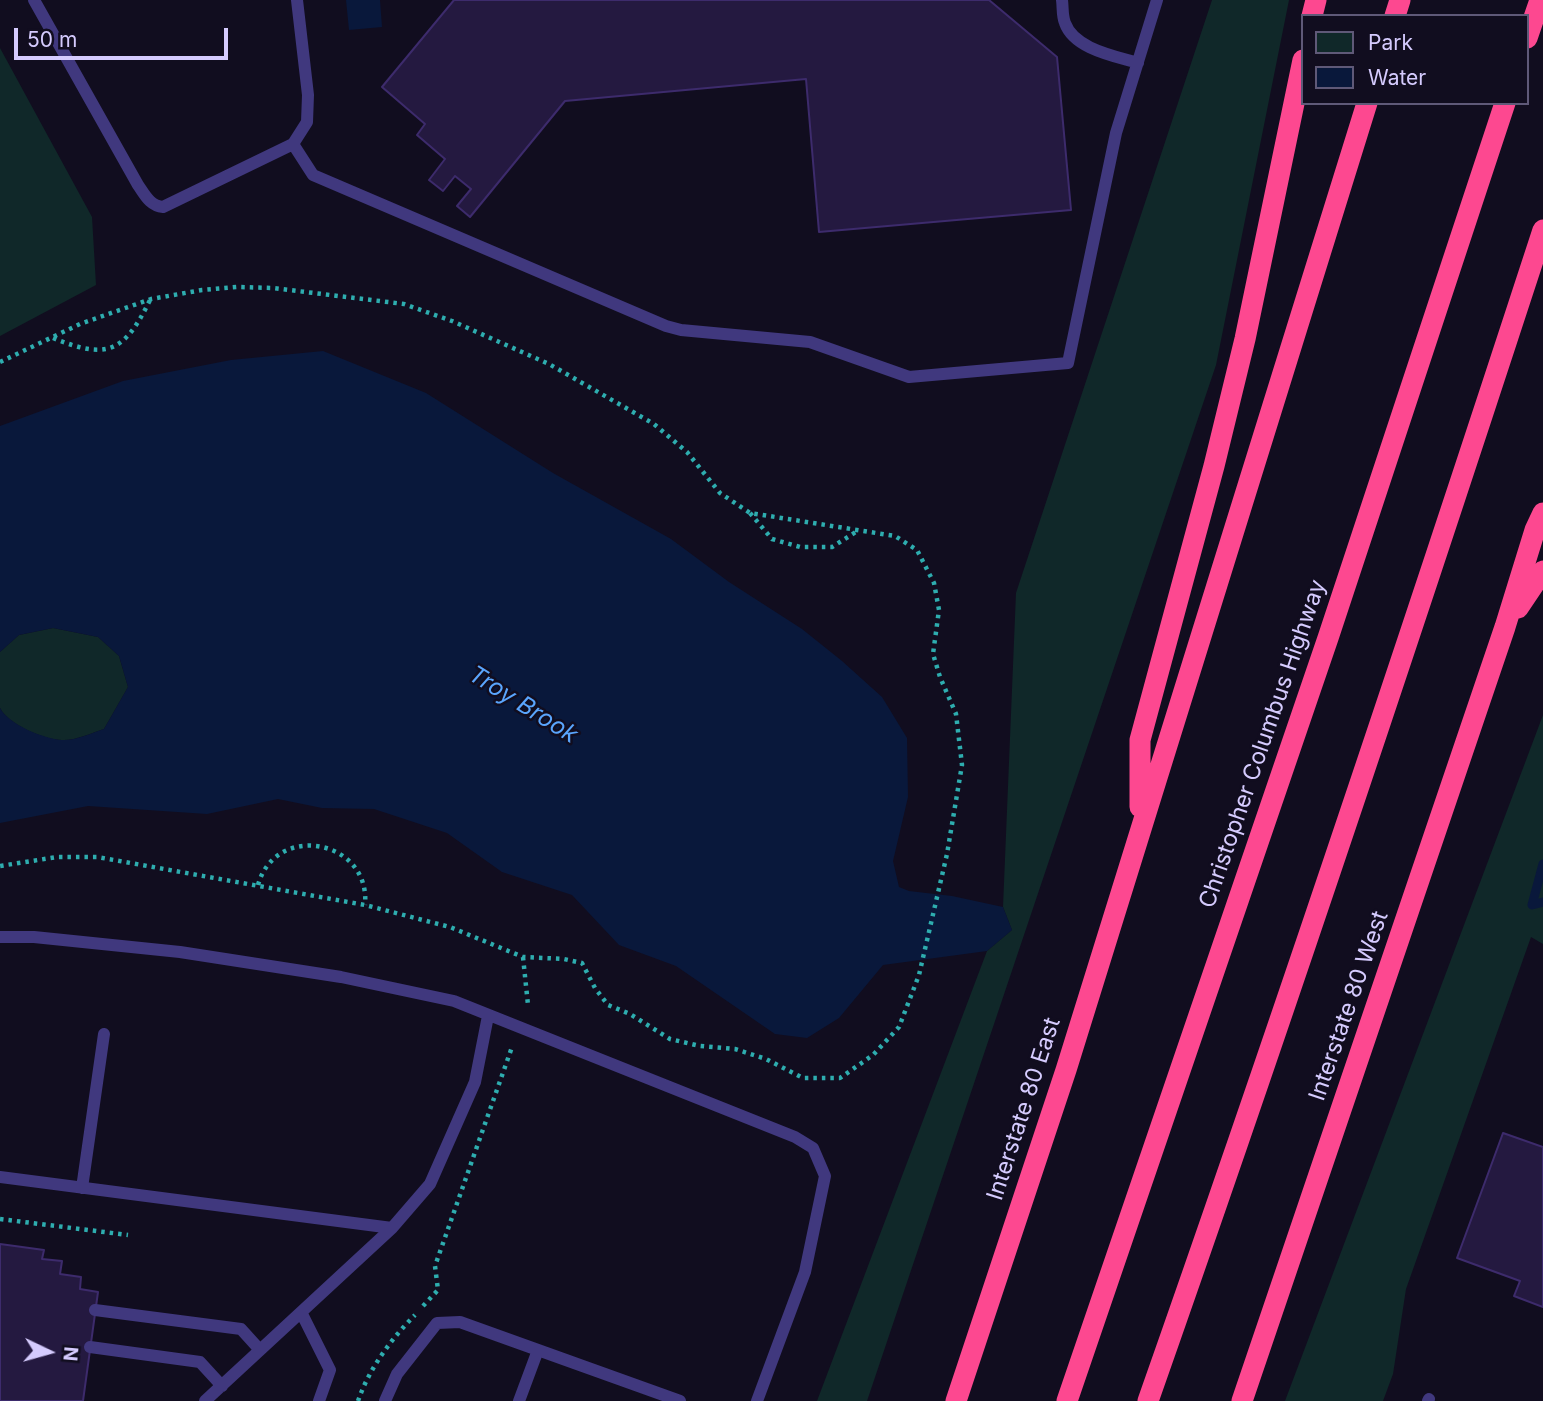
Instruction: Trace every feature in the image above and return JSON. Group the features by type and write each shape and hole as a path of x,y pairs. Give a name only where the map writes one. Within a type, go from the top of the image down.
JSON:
{"highway":[{"path":"1529,32 1540,0"},
{"path":"1140,834 1140,740 1214,466 1245,339 1302,65"},
{"name":"Interstate 80 East","path":"956,1401 1066,1070 1366,105"},
{"name":"Christopher Columbus Highway","path":"1067,1401 1328,638 1505,105"},
{"path":"1148,1401 1267,1062 1399,672 1543,230"},
{"path":"1505,627 1535,530 1543,513"},
{"path":"1505,627 1543,571"},
{"name":"Interstate 80 West","path":"1242,1401 1505,627"}],"lane":[{"path":"34,0 138,185 156,206 163,207 293,144 307,122 309,110 296,0"},
{"path":"1062,0 1065,23 1074,37 1087,46 1138,63"},
{"path":"293,144 313,175 681,330 810,342 909,377 1068,363 1116,133 1157,0"},
{"path":"0,937 34,937 180,952 341,977 454,1001 795,1137 813,1148 825,1176 805,1272 757,1401"},
{"path":"205,1401 392,1228 430,1184 475,1082 488,1016"},
{"path":"82,1188 104,1034"},
{"path":"0,1177 392,1228"},
{"path":"95,1310 241,1329 260,1350"},
{"path":"302,1312 330,1370 319,1401"},
{"path":"385,1401 397,1374 438,1324 460,1322 680,1401"},
{"path":"90,1347 200,1362 222,1386"},
{"path":"519,1401 538,1350"}],"path":[{"path":"0,362 80,324 151,299 202,290 237,287 296,290 404,304 452,321 549,364 654,424 687,452 720,493 750,513 772,539 800,547 832,547 860,530"},
{"path":"51,338 88,351 114,346 125,340 141,319 151,299"},
{"path":"0,866 57,857 97,858 365,905 450,927 523,957 564,959 582,963 595,988 608,1005 629,1014 670,1039 700,1046 735,1049 766,1059 803,1078 840,1078 873,1055 899,1027 919,975 947,854 962,765 956,715 933,654 939,610 934,583 917,550 895,536 750,513"},
{"path":"258,885 261,875 275,856 286,849 315,846 339,853 354,866 365,886 365,905"},
{"path":"523,957 528,1005"},
{"path":"358,1401 380,1358 401,1328 438,1290 435,1266 512,1047"},
{"path":"0,1219 128,1235"}],"green space":[{"path":"1212,0 1289,0 1216,365 867,1401 817,1401 987,951 1012,930 1003,907 1016,593"},
{"path":"0,48 92,217 96,285 0,336"},
{"path":"53,628 98,637 119,656 128,687 104,729 72,739 54,739 18,725 0,708 0,652 19,635"},
{"path":"1543,715 1543,944 1531,937 1406,1289 1393,1374 1383,1401 1285,1401"}],"water":[{"path":"346,0 380,0 382,27 349,30"},
{"name":"Troy Brook","path":"323,351 426,393 553,473 671,539 729,582 802,629 842,661 882,697 907,738 908,797 893,861 899,887 1003,907 1012,930 987,951 883,965 839,1018 807,1038 775,1034 676,966 619,945 572,895 502,872 447,833 374,809 322,808 278,799 207,814 88,806 0,823 0,708 11,720 27,730 54,739 72,739 104,729 128,687 119,656 98,637 53,628 19,635 0,652 0,426 123,381 231,360"}],"building":[{"path":"454,0 989,0 1057,57 1071,210 819,232 806,79 565,101 470,217 457,206 471,189 455,176 443,191 429,180 445,159 417,135 425,124 382,87"},
{"path":"1503,1133 1543,1147 1543,1307 1514,1296 1520,1281 1457,1258"},
{"path":"0,1244 44,1250 42,1259 62,1261 60,1274 81,1277 80,1289 98,1292 83,1401 0,1401"}],"waterway":[{"path":"1543,864 1532,905 1543,902"}]}
